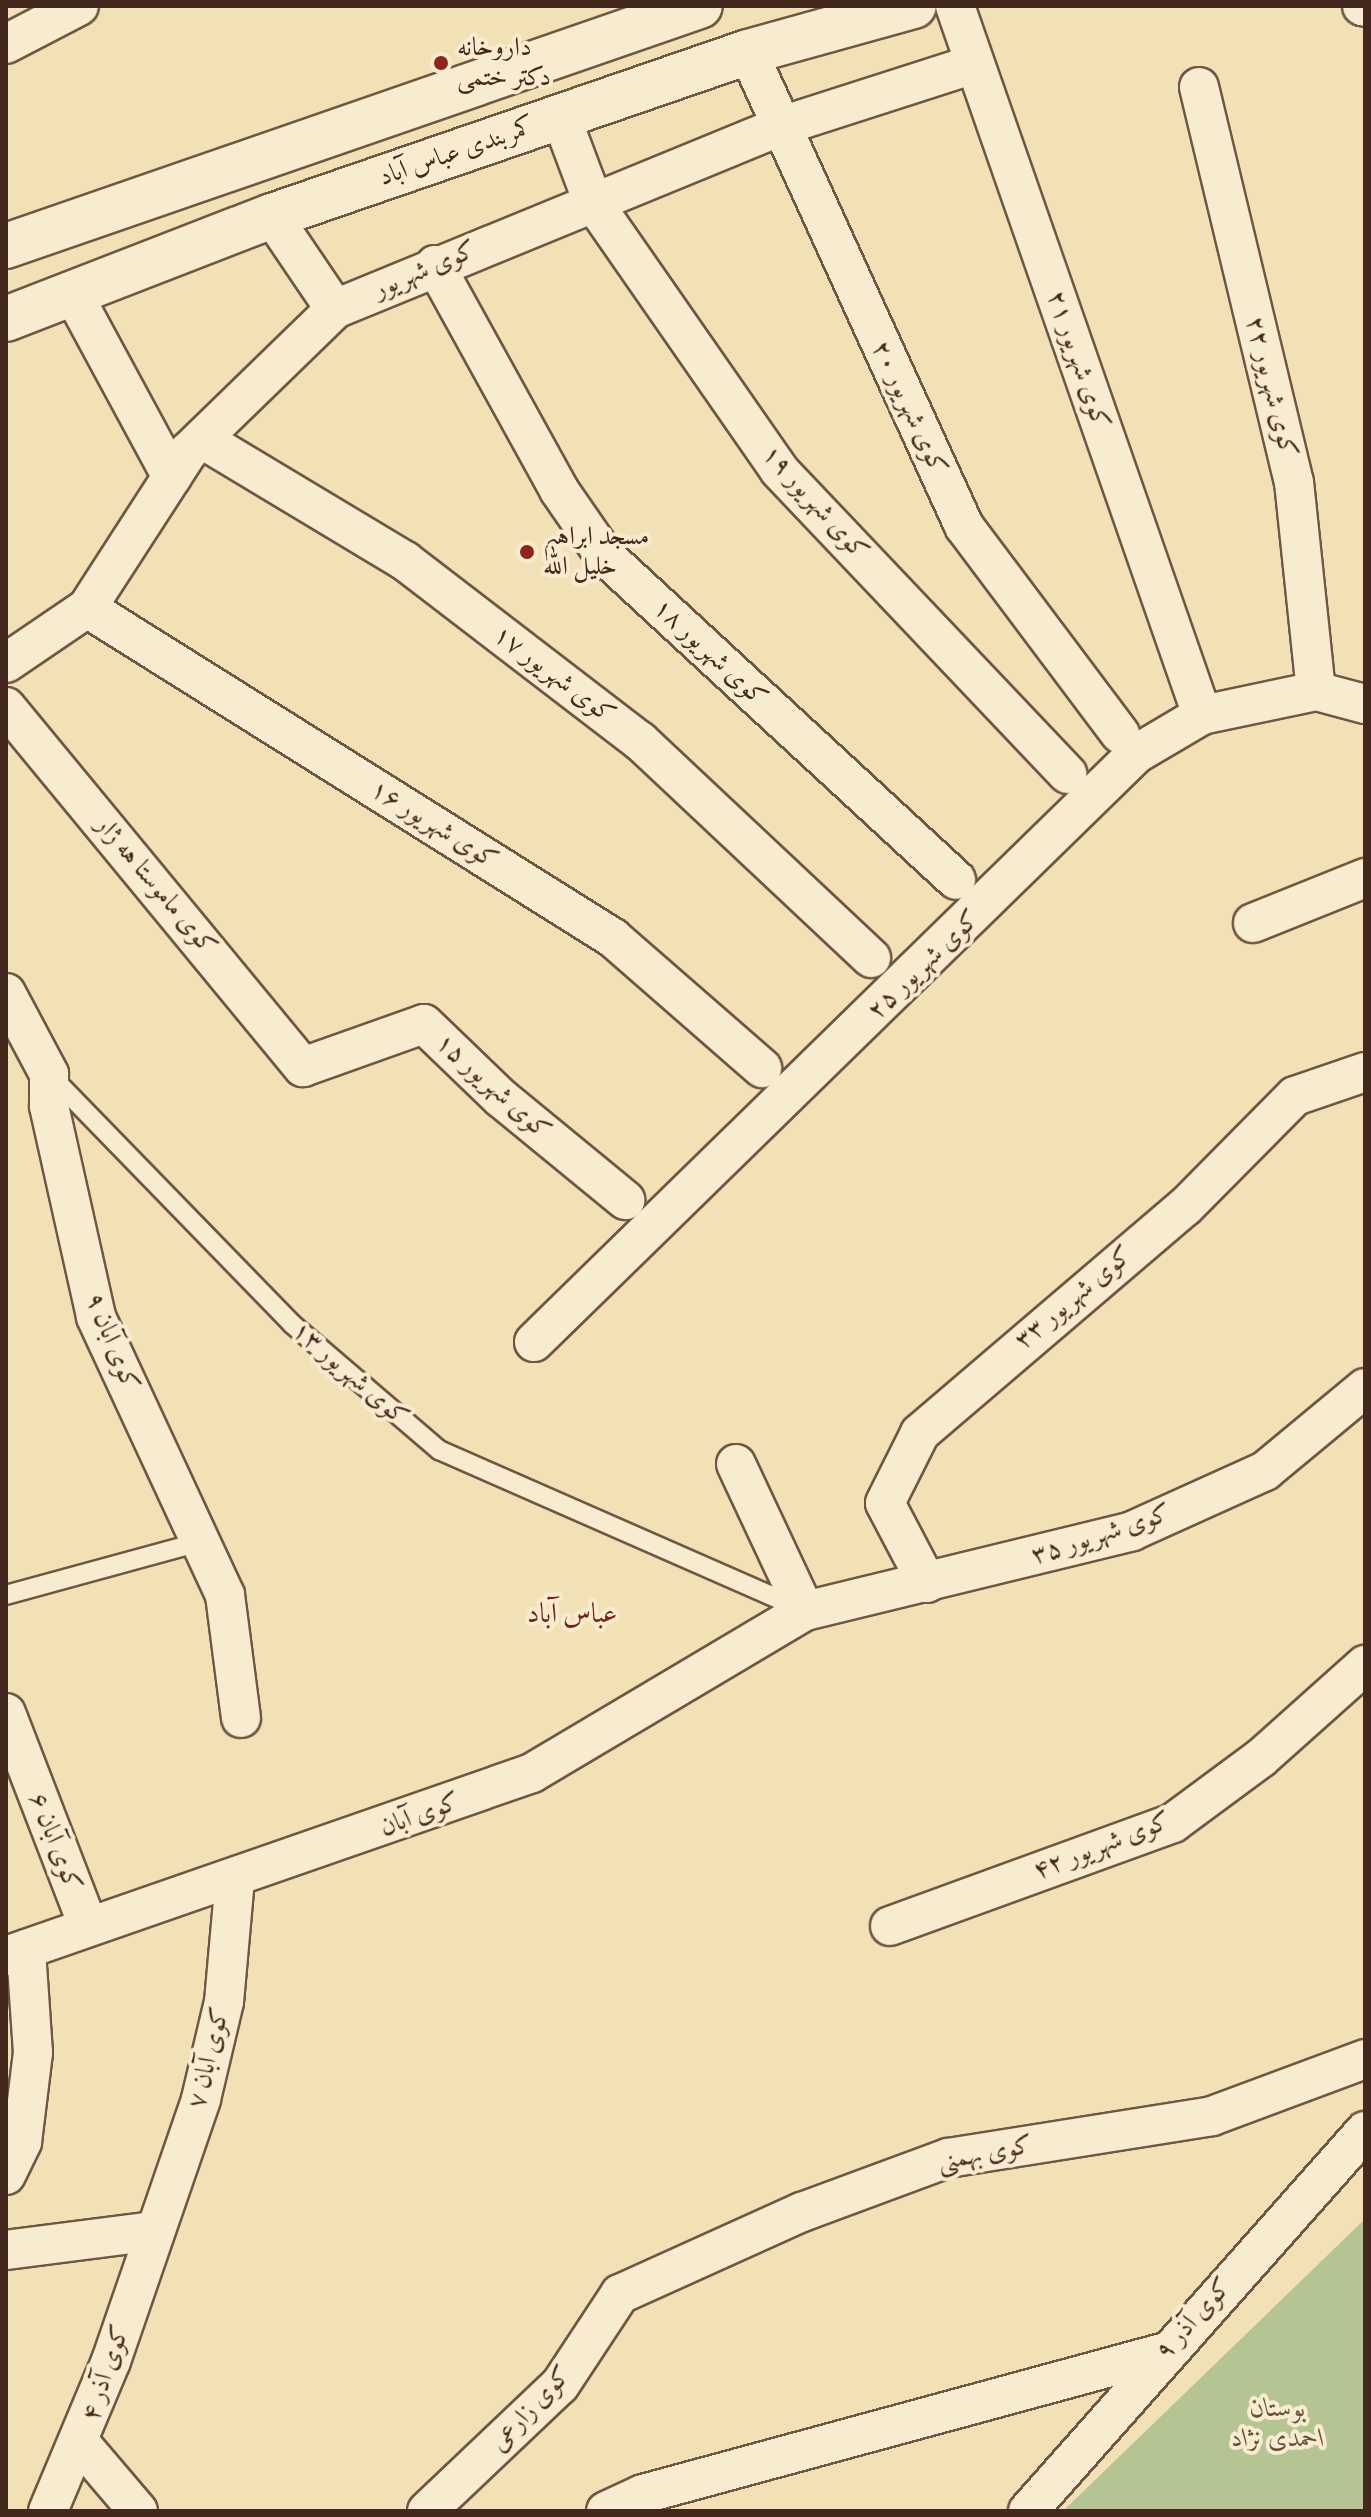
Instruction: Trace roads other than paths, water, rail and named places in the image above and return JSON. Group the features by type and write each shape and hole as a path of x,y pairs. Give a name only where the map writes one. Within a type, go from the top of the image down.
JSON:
{"main road":[{"path":"6,246 700,6"},
{"name":"کمربندی عباس آباد","path":"6,319 272,216 561,117 769,33 914,6"}],"street":[{"path":"6,44 79,6"},
{"name":"کوی شهریور ۲۱","path":"955,6 1202,715"},
{"name":"کوی شهریور ۲۰","path":"769,33 778,127 964,526 1120,734"},
{"name":"کوی شهریور","path":"6,663 87,608 172,477 202,439 335,309 435,265 778,127 974,64"},
{"name":"کوی شهریور ۲۲","path":"1199,87 1294,482 1316,691"},
{"name":"کوی شهریور ۱۹","path":"561,117 593,202 779,470 1067,774"},
{"path":"272,216 335,309"},
{"name":"کوی شهریور ۱۸","path":"435,265 559,490 604,555 956,880"},
{"path":"73,294 172,477"},
{"name":"کوی شهریور ۱۷","path":"202,439 405,561 640,741 871,958"},
{"name":"کوی شهریور ۱۶","path":"87,608 613,938 762,1068"},
{"name":"کوی شهریور ۲۵","path":"534,1342 1136,754 1202,715 1316,691 1365,704"},
{"name":"کوی ماموستا هه ژار","path":"6,707 303,1067"},
{"path":"1253,923 1365,878"},
{"name":"کوی شهریور ۱۳","path":"6,993 49,1074"},
{"name":"کوی شهریور ۱۵","path":"303,1067 424,1024 501,1098 625,1200"},
{"name":"کوی شهریور ۳۳","path":"927,1583 885,1503 920,1433 1185,1207 1295,1096 1365,1072"},
{"name":"کوی آبان ۹","path":"49,1074 49,1106 96,1317 225,1595 241,1718"},
{"name":"کوی شهریور ۳۵","path":"805,1611 1132,1531 1265,1471 1365,1388"},
{"path":"736,1464 805,1611"},
{"name":"کوی آبان","path":"16,1952 532,1773 805,1611"},
{"name":"کوی شهریور ۴۲","path":"890,1926 1173,1823 1261,1758 1365,1665"},
{"name":"کوی آبان ۶","path":"6,1713 88,1925"},
{"name":"کوی آبان ۷","path":"154,2231 209,2070 235,1878"},
{"path":"6,2175 22,2142 33,2053 16,1952"},
{"name":"کوی بهمنی","path":"620,2294 802,2212 948,2158 1212,2116 1365,2059"},
{"name":"کوی آذر ۹","path":"1028,2511 1162,2353 1365,2131"},
{"path":"6,2250 154,2231"},
{"name":"کوی آذر ۴","path":"48,2511 81,2444 154,2231"},
{"name":"کوی زارعی","path":"427,2511 560,2385 620,2294"},
{"path":"606,2511 1162,2353"},
{"path":"81,2444 138,2511"}],"lane":[{"name":"کوی شهریور ۱۳","path":"49,1074 292,1324 439,1450 805,1611"},
{"path":"6,1595 200,1542"}],"place":[{"name":"داروخانه دکتر ختمی","path":"441,63"},
{"name":"مسجد ابراهیم خلیل الله","path":"527,552"}],"district":[{"name":"عباس آباد","path":"572,1614"}],"park label":[{"name":"بوستان احمدی نژاد","path":"1278,2424"}]}
